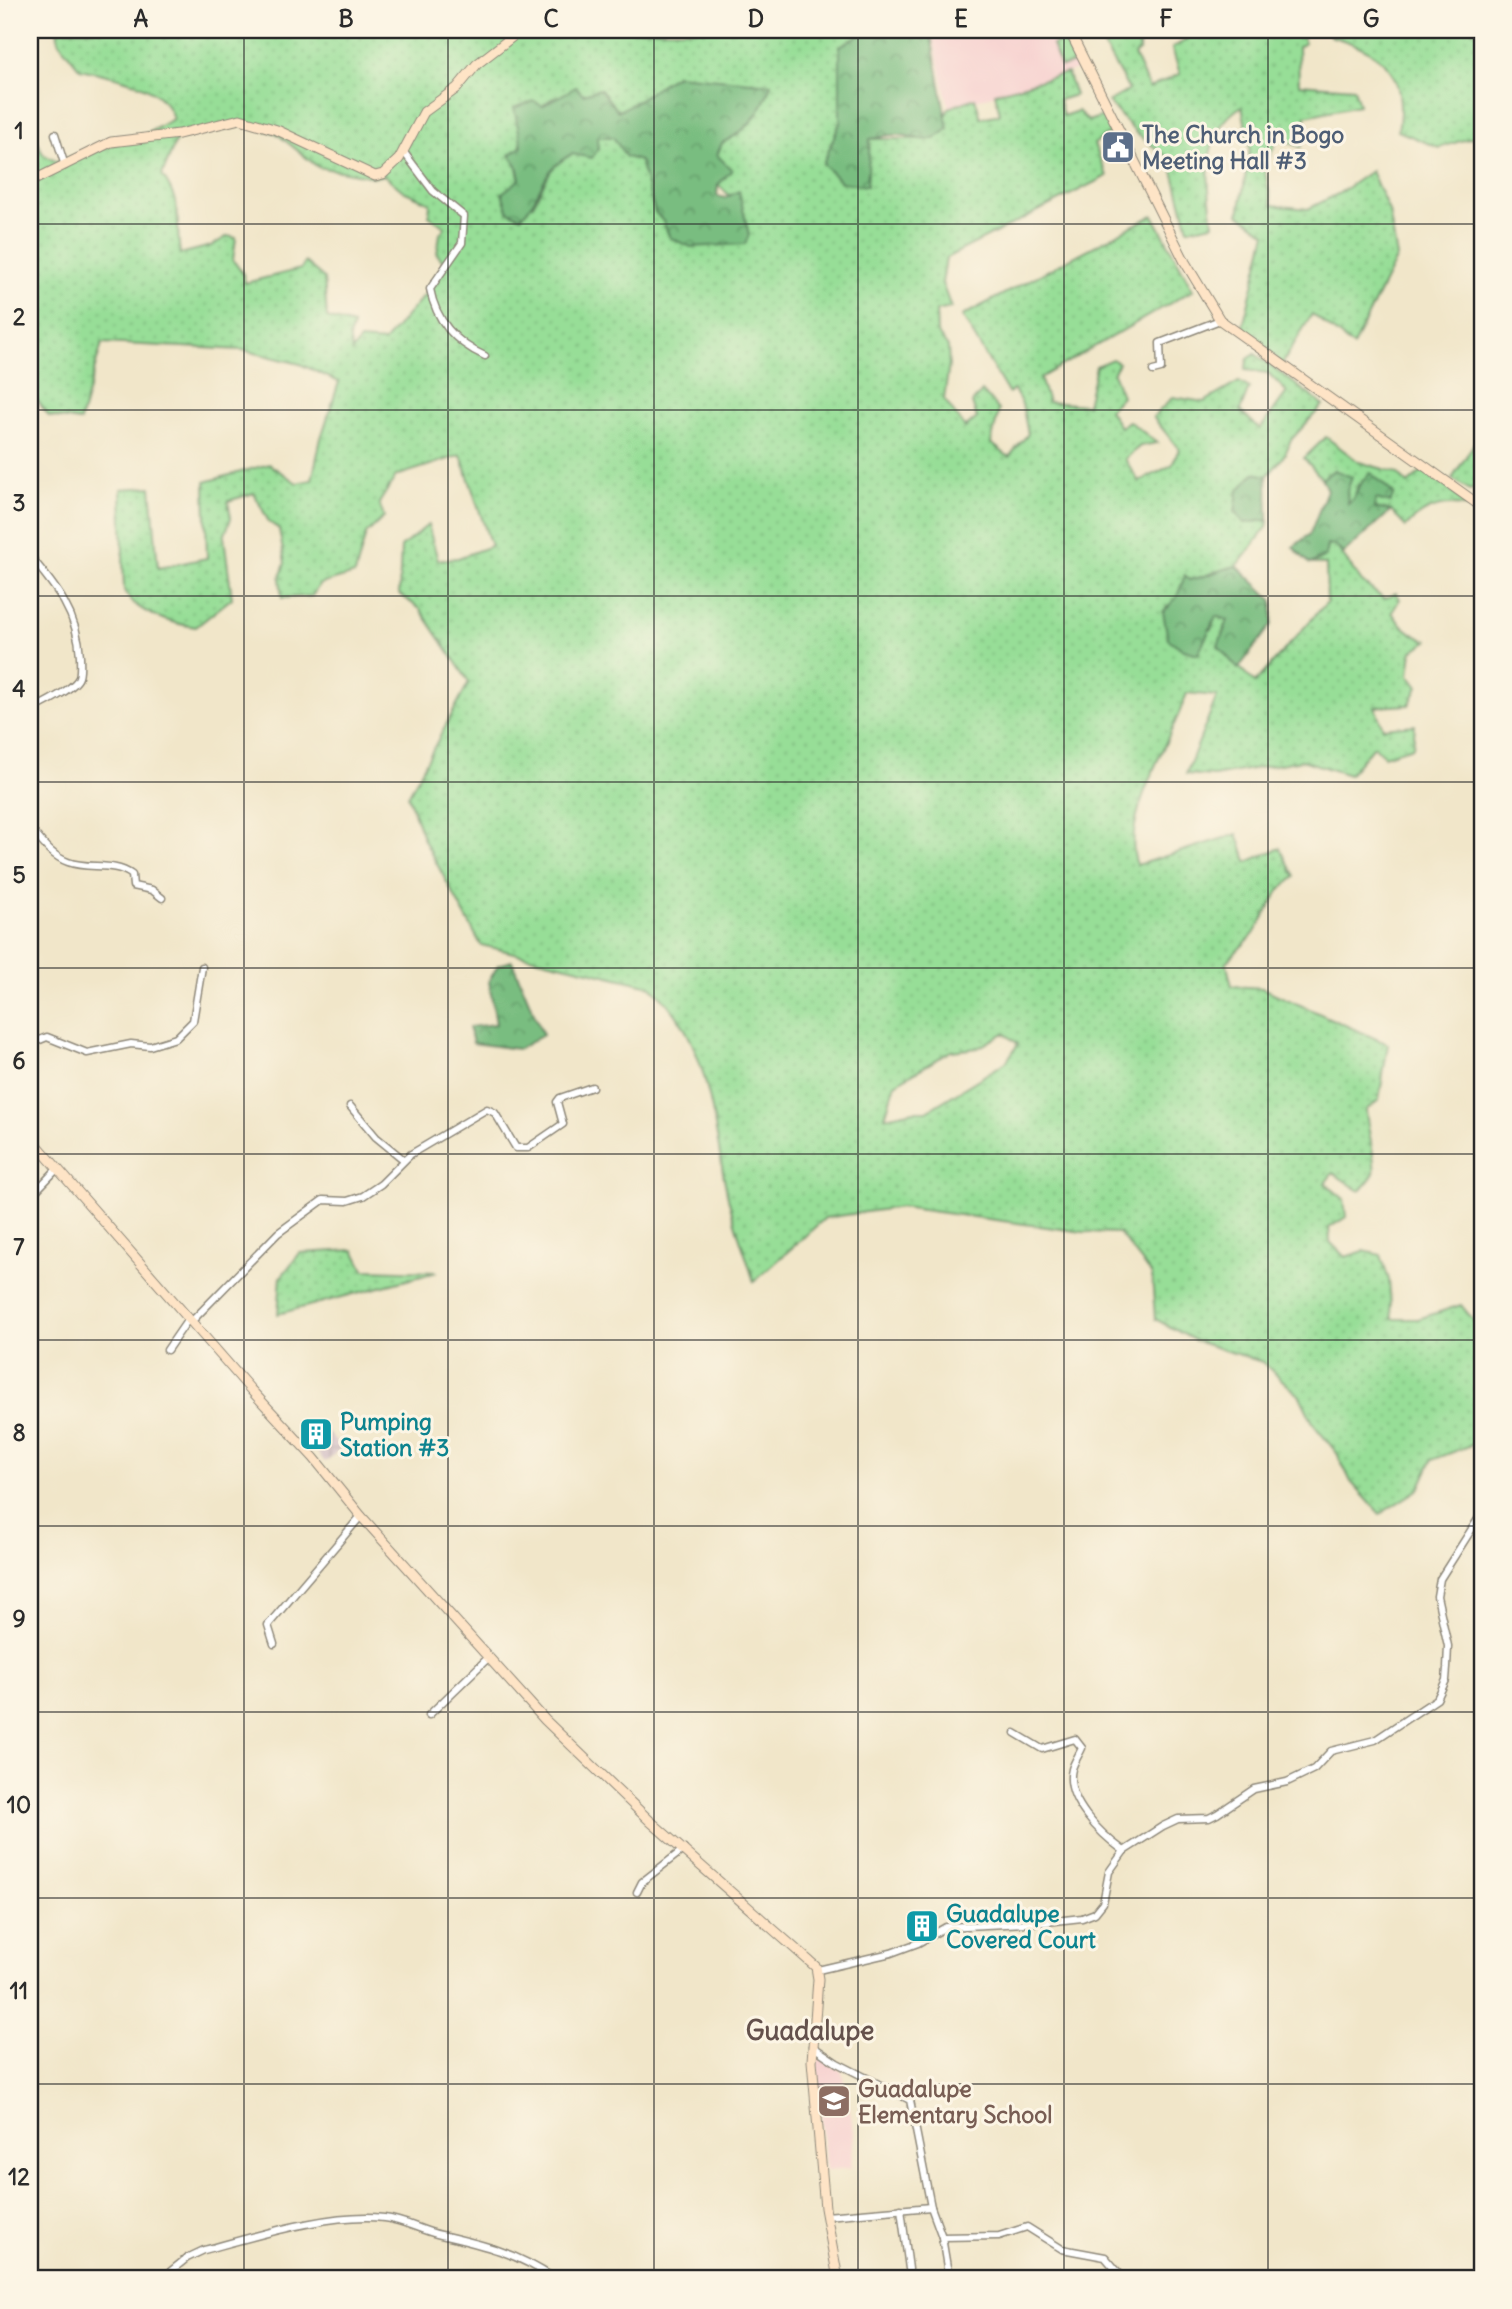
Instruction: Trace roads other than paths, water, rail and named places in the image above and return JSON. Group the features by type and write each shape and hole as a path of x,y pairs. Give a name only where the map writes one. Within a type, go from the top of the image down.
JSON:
{"main road":[{"path":"30,182 111,142 178,134 240,119 277,130 374,176 383,174 403,151 424,112 457,88 477,64 521,30"},
{"path":"1069,30 1185,262 1220,320 1482,507"},
{"path":"30,1137 488,1658 576,1751 804,1954 818,1970 812,2046 826,2216 838,2279"}],"street":[{"path":"55,134 65,166"},
{"path":"403,151 433,191 464,216 462,243 430,289 433,304 457,340 485,356"},
{"path":"1153,371 1161,369 1160,342 1220,320"},
{"path":"30,556 56,587 78,627 80,670 72,687 30,710"},
{"path":"30,835 35,834 49,850 69,863 124,870 132,875 133,886 152,890 162,898"},
{"path":"30,1044 47,1037 88,1054 131,1044 150,1046 176,1038 193,1021 202,967"},
{"path":"167,1350 190,1320 278,1233 323,1200 347,1201 363,1196 381,1184 404,1160 487,1109 495,1113 516,1148 528,1148 563,1124 557,1102 559,1098 592,1087"},
{"path":"350,1106 376,1137 404,1160"},
{"path":"30,1197 58,1168"},
{"path":"818,1970 891,1953 918,1943 946,1927 1046,1922 1082,1918 1095,1913 1103,1903 1109,1872 1124,1851 1163,1826 1178,1819 1209,1818 1254,1789 1287,1782 1314,1769 1331,1751 1375,1740 1437,1699 1446,1681 1448,1646 1437,1596 1440,1579 1482,1513"},
{"path":"274,1644 268,1625 361,1516"},
{"path":"429,1714 488,1658"},
{"path":"1014,1733 1042,1749 1075,1739 1082,1748 1072,1771 1073,1786 1084,1812 1109,1840 1124,1851"},
{"path":"637,1892 642,1882 684,1849"},
{"path":"812,2046 837,2063 909,2100 931,2207 942,2237 949,2279"},
{"path":"826,2216 931,2207"},
{"path":"901,2209 909,2269"},
{"path":"161,2279 187,2258 204,2250 345,2219 384,2218 412,2224 438,2235 488,2244 529,2263 555,2279"},
{"path":"942,2237 999,2236 1027,2227 1062,2249 1105,2257 1124,2279"}],"place":[{"name":"The Church in Bogo Meeting Hall #3","path":"1118,147"},
{"name":"Pumping Station #3","path":"316,1434"},
{"name":"Guadalupe Covered Court","path":"922,1926"},
{"name":"Guadalupe Elementary School","path":"834,2101"}],"district":[{"name":"Guadalupe","path":"810,2030"}]}
